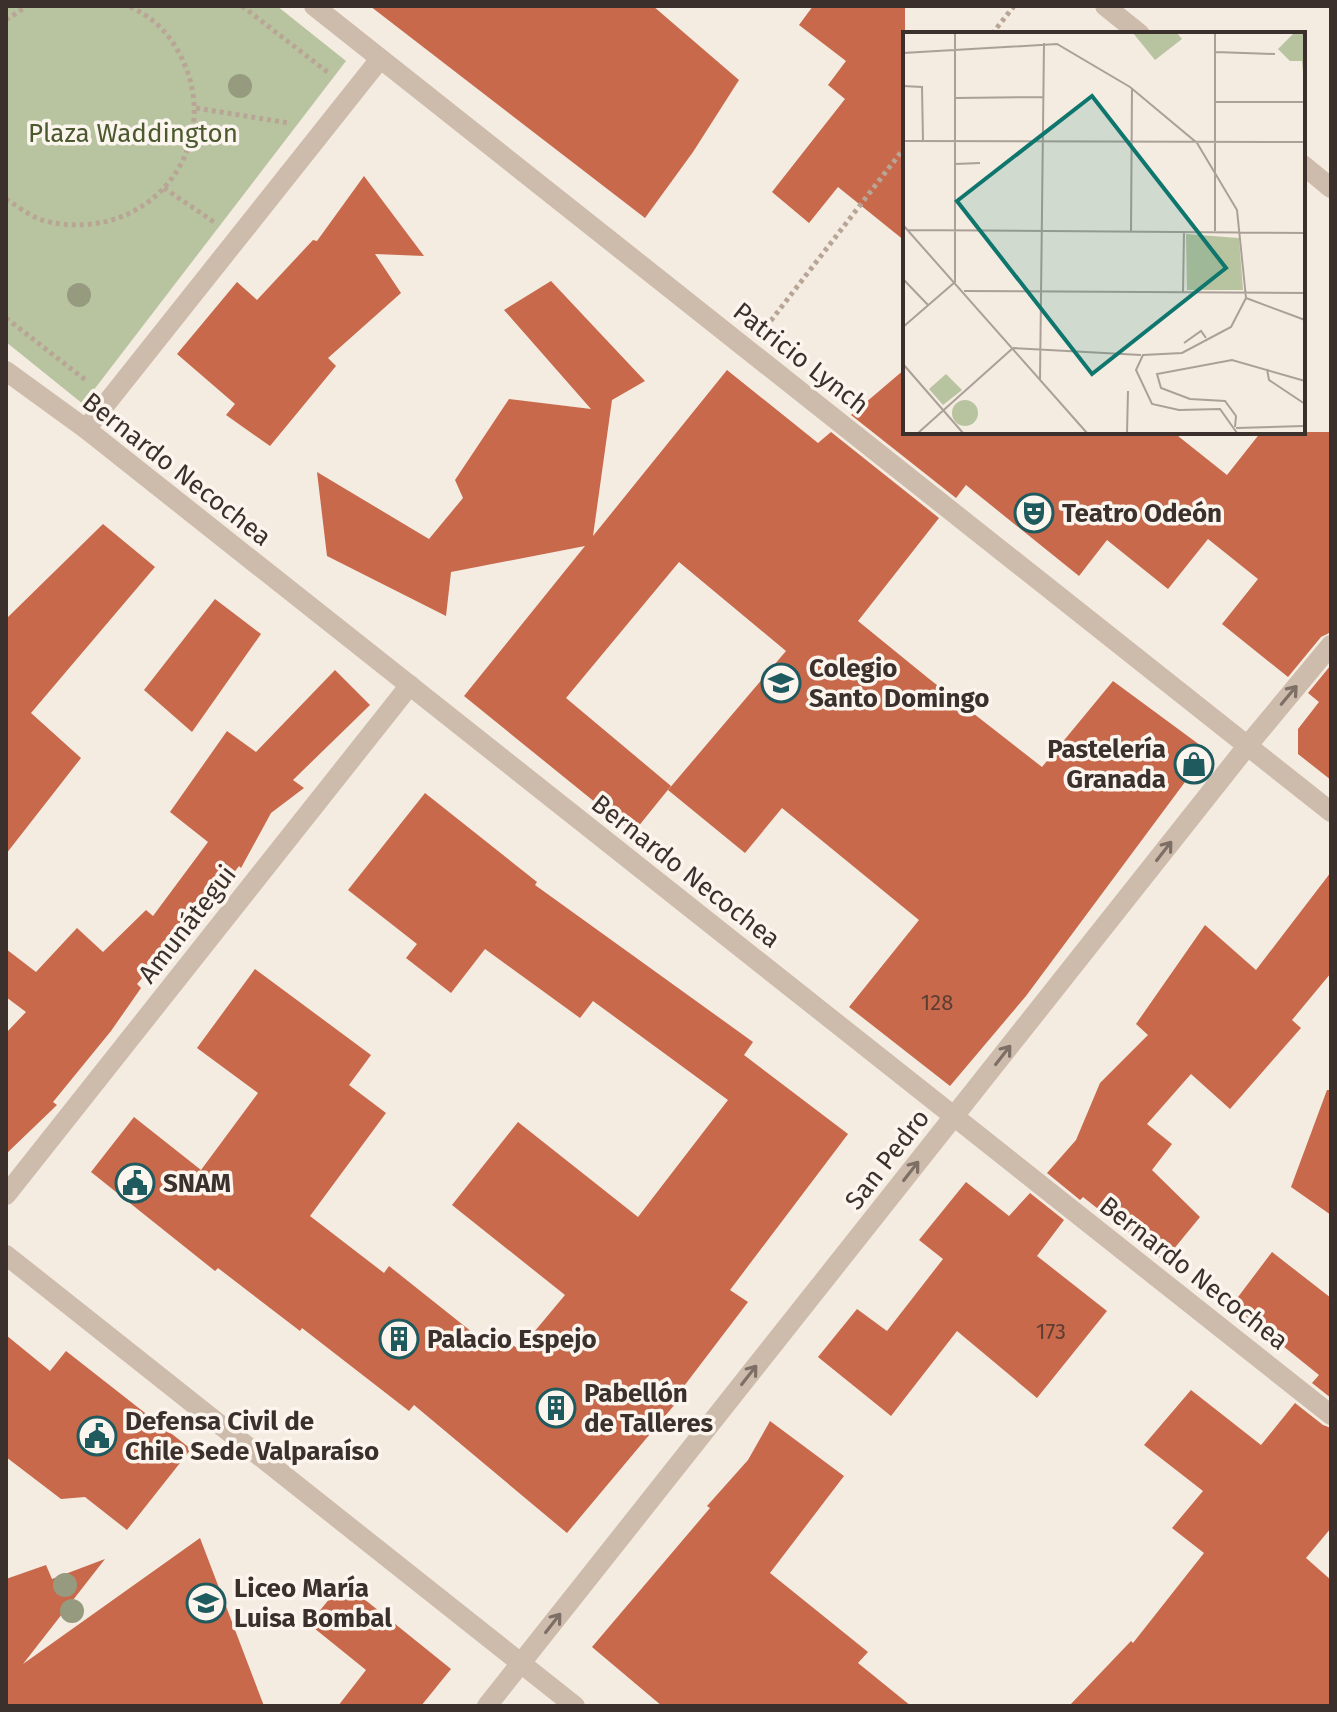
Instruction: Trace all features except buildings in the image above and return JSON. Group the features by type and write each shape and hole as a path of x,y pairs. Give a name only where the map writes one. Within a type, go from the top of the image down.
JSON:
{"street":[{"name":"Patricio Lynch","path":"314,6 1331,812"},
{"path":"1105,6 1138,32"},
{"path":"86,429 380,59"},
{"path":"1305,167 1331,188"},
{"name":"Bernardo Necochea","path":"6,371 86,429 1331,1415"},
{"name":"San Pedro","path":"487,1706 1248,745 1331,645"},
{"name":"Amunátegui","path":"6,1195 410,685"},
{"path":"6,1255 575,1706"}],"path":[{"path":"6,20 27,6"},
{"path":"6,199 37,218 74,226 112,221 146,206 173,179 190,146 196,108 189,71 171,38 143,12 128,6"},
{"path":"242,6 353,93"},
{"path":"994,32 1014,6"},
{"path":"196,108 289,123"},
{"path":"749,350 903,150"},
{"path":"164,188 238,239"},
{"path":"6,318 111,399"}],"green space":[{"name":"Plaza Waddington","path":"6,6 277,6 346,61 83,404 6,342"}],"place":[{"name":"Teatro Odeón","path":"1034,513"},
{"name":"Colegio Santo Domingo","path":"781,683"},
{"name":"Pastelería Granada","path":"1194,764"},
{"name":"SNAM","path":"135,1183"},
{"name":"Palacio Espejo","path":"399,1339"},
{"name":"Pabellón de Talleres","path":"556,1408"},
{"name":"Defensa Civil de Chile Sede Valparaíso","path":"97,1436"},
{"name":"Liceo María Luisa Bombal","path":"206,1603"}]}
